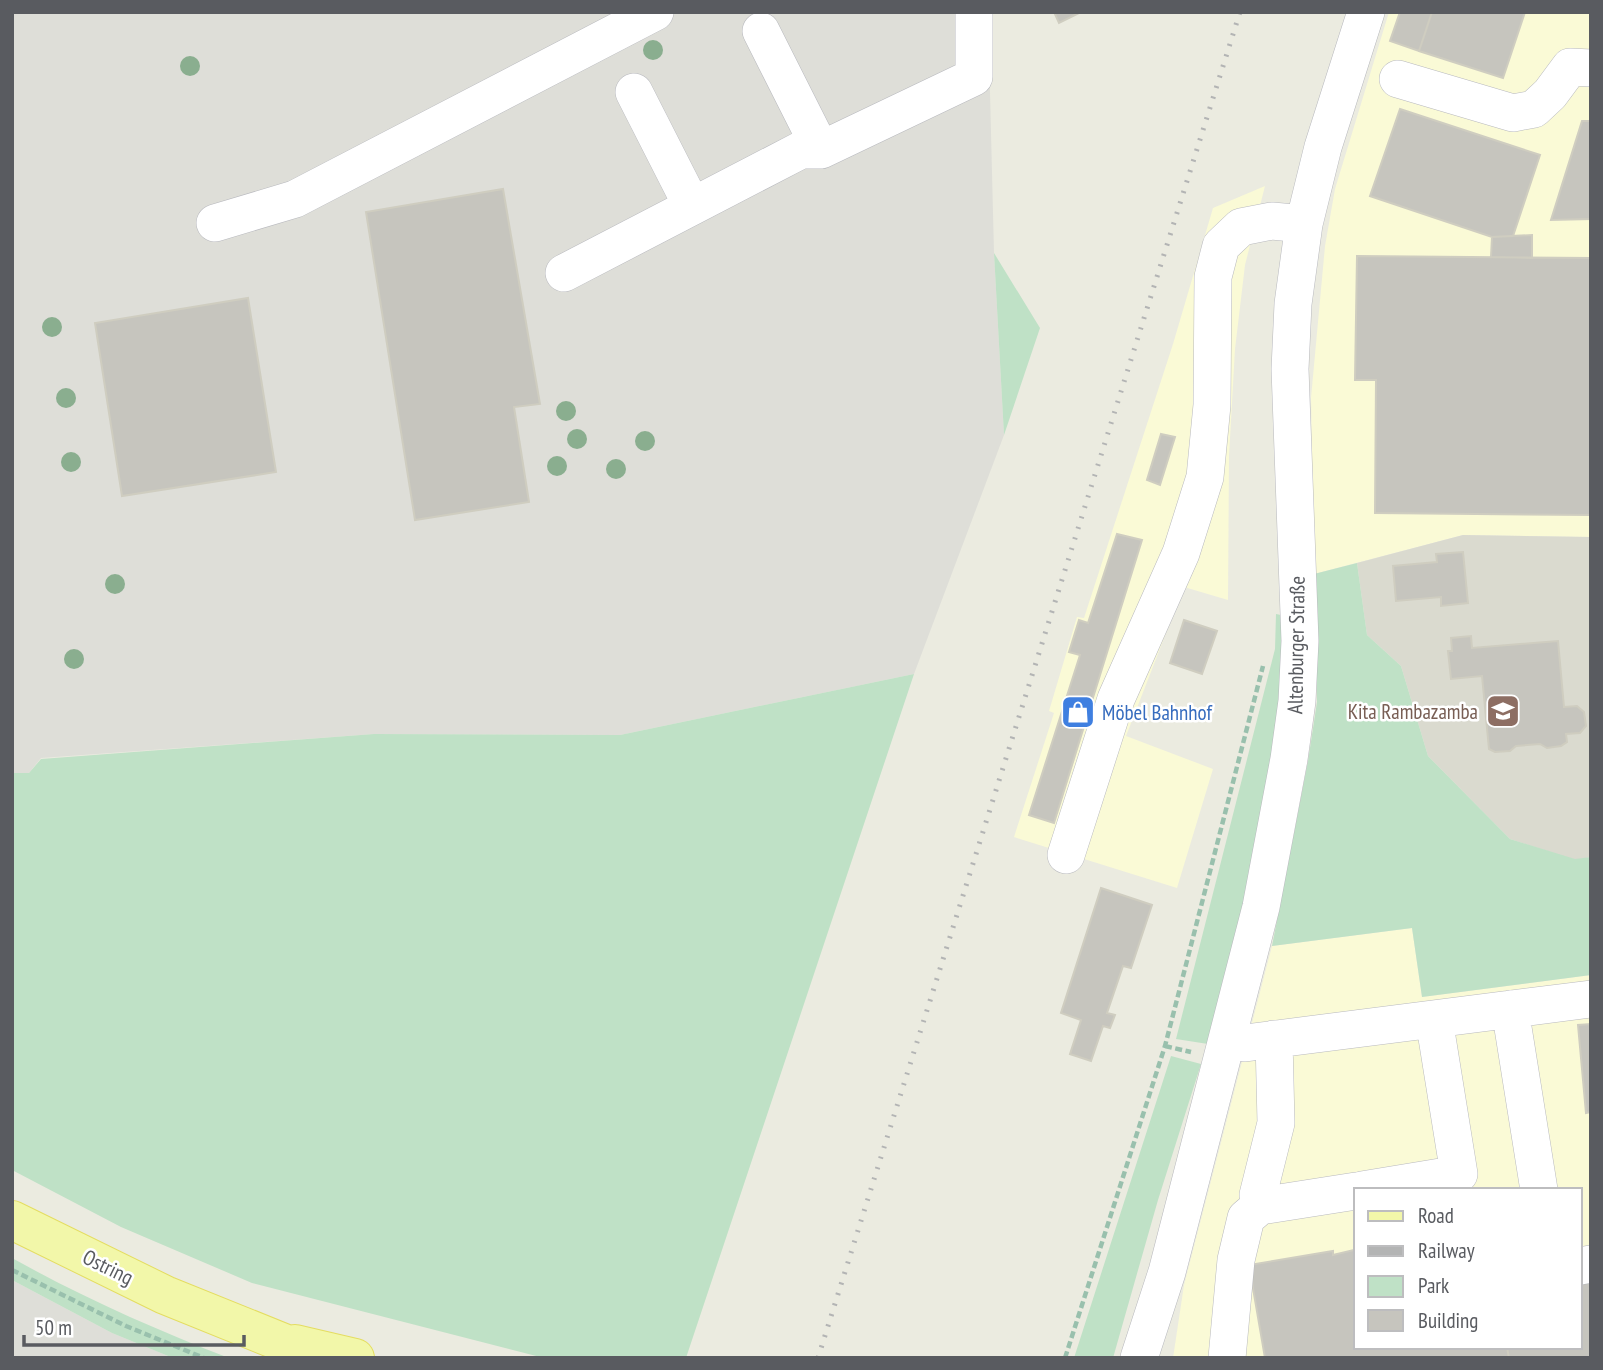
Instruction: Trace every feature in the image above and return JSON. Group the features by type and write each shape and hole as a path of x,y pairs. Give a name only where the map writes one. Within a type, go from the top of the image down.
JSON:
{"main road":[{"name":"Ostring","path":"12,1220 165,1295 321,1358"},
{"name":"Ostring","path":"283,1341 355,1358"}],"street":[{"path":"215,223 295,198 654,12"},
{"path":"564,273 801,150 821,150 974,76 974,12"},
{"name":"Altenburger Straße","path":"1139,1358 1167,1272 1261,907 1289,759 1297,701 1300,609 1290,369 1293,304 1304,224 1323,147 1366,12"},
{"path":"761,32 821,150"},
{"path":"1398,79 1513,113 1534,109 1570,67 1591,68"},
{"path":"634,92 692,206"},
{"path":"1066,855 1116,699 1181,552 1205,477 1212,405 1213,277 1220,246 1241,227 1272,221 1304,224"},
{"path":"1228,1037 1244,1043 1582,1000"},
{"path":"1510,1009 1539,1188"},
{"path":"1374,1188 1459,1174 1434,1019"},
{"path":"1260,1206 1258,1195 1276,1123 1274,1039"},
{"path":"1227,1358 1238,1249 1246,1218 1260,1206 1354,1191"},
{"name":"Altenburger Straße","path":"1159,1358 1167,1272"}],"path":[{"path":"1065,1358 1165,1046 1265,661"},
{"path":"12,1270 126,1326 204,1358"}],"shaded area":[{"path":"12,12 988,12 994,253 1004,435 914,674 620,735 374,734 41,758 29,773 12,773"},
{"path":"1389,12 1591,12 1591,537 1463,535 1314,574 1311,398 1325,246 1335,189"},
{"path":"1265,186 1245,265 1235,349 1229,456 1228,600 1184,587 1126,736 1213,769 1177,888 1014,837 1054,713 1049,711 1077,617 1084,618 1173,344 1213,208"},
{"name":"Kita Rambazamba","path":"1463,535 1591,537 1591,857 1575,860 1510,839 1428,756 1401,666 1367,635 1357,563"},
{"path":"1412,928 1422,997 1591,975 1591,1358 1173,1358 1184,1285 1272,946"},
{"path":"12,1280 112,1333 173,1358 12,1358"}],"green space":[{"path":"994,253 1040,328 1004,435"},
{"path":"1357,563 1367,635 1401,666 1428,756 1510,839 1575,859 1591,857 1591,975 1422,997 1412,928 1272,946 1317,702 1314,574"},
{"path":"1276,614 1286,616 1282,710 1244,905 1208,1044 1176,1039 1275,649"},
{"path":"914,674 686,1358 544,1358 252,1283 121,1227 12,1170 12,773 29,773 41,759 374,734 620,735"},
{"path":"1171,1056 1201,1064 1158,1200 1113,1358 1074,1358"},
{"path":"12,1258 119,1312 229,1358 173,1358 112,1333 12,1280"}],"building":[{"path":"1054,12 1081,12 1059,23"},
{"path":"1400,12 1432,12 1419,51 1390,41"},
{"path":"1432,12 1525,12 1503,78 1419,51"},
{"path":"1400,109 1540,155 1513,236 1492,237 1370,196"},
{"path":"1582,121 1591,121 1591,219 1551,220"},
{"path":"503,189 540,404 514,407 529,502 415,520 366,212"},
{"path":"1532,235 1532,258 1491,257 1492,237"},
{"path":"1357,256 1591,258 1591,515 1375,513 1376,380 1355,380"},
{"path":"248,298 276,472 122,496 95,323"},
{"path":"1161,434 1175,437 1160,485 1147,480"},
{"path":"1117,534 1142,540 1054,823 1029,815 1080,655 1069,652 1079,620 1088,623"},
{"path":"1463,552 1468,603 1441,606 1441,597 1396,601 1393,566 1437,562 1436,554"},
{"path":"1184,620 1217,631 1202,674 1170,663"},
{"path":"1471,636 1472,648 1558,641 1564,707 1577,706 1584,712 1586,726 1580,733 1566,734 1567,742 1561,746 1516,746 1510,751 1495,752 1489,749 1482,676 1451,679 1448,651 1452,651 1451,638"},
{"path":"1101,888 1152,905 1131,968 1123,966 1107,1013 1115,1015 1110,1028 1103,1026 1091,1061 1070,1054 1081,1020 1061,1013"},
{"path":"1591,1024 1591,1112 1586,1113 1578,1025"},
{"path":"1354,1250 1354,1349 1507,1349 1509,1358 1265,1358 1249,1265 1333,1251 1333,1255"},
{"path":"1591,1280 1591,1358 1509,1358 1507,1349 1582,1349 1582,1282"}],"railway":[{"path":"818,1358 1240,12"}],"place":[{"name":"Kita Rambazamba","path":"1503,711"},
{"name":"Möbel Bahnhof","path":"1078,712"}]}
